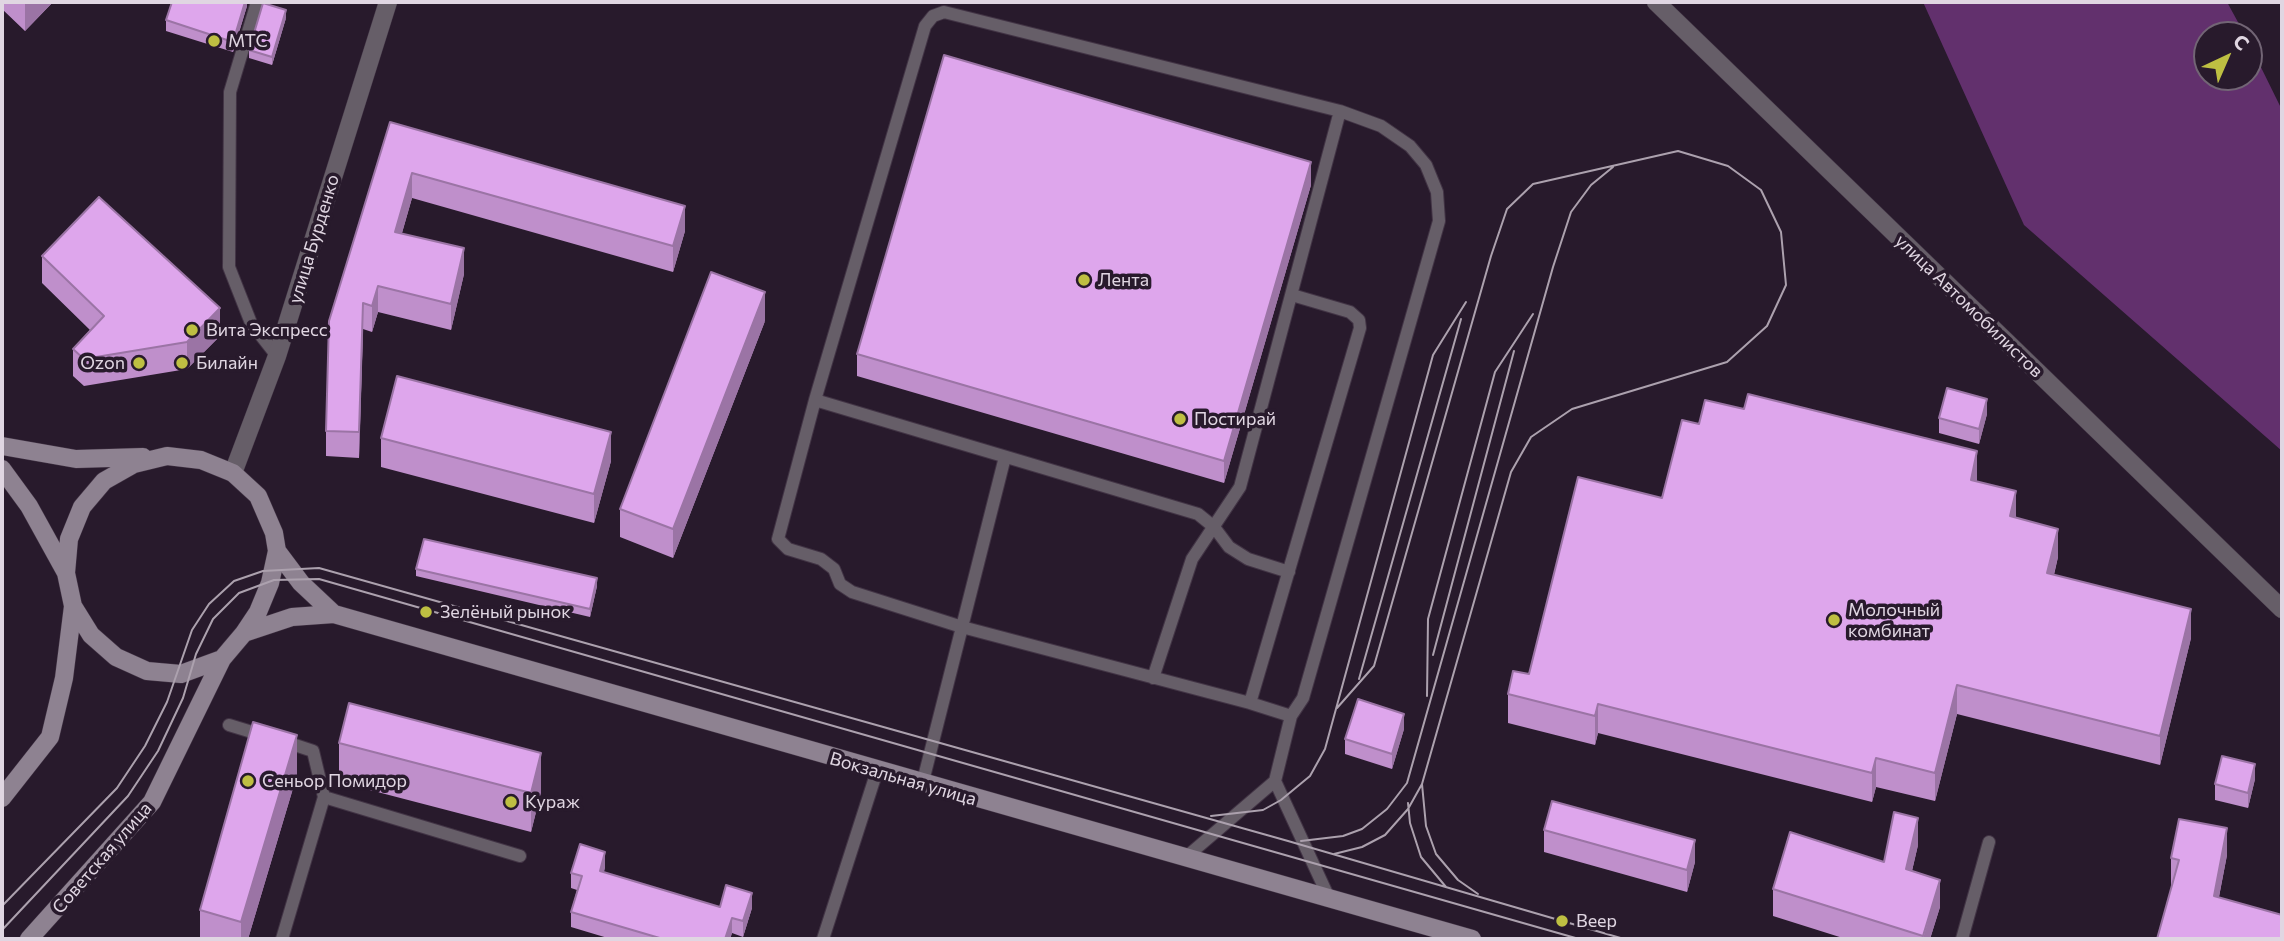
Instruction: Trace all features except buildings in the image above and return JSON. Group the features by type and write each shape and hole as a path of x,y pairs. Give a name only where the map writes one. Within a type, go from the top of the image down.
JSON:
{"main road":[{"path":"2,446 76,459 167,456"},
{"name":"Советская улица","path":"2,798 50,737 64,678 73,606 66,573 69,539 82,507 104,481 134,464 167,456 201,460 233,473 258,496 274,533 277,551 270,583 258,612 222,659 152,802 38,937"},
{"path":"2,469 29,506 66,573"},
{"name":"Вокзальная улица","path":"277,551 301,583 334,614"},
{"name":"Советская улица","path":"73,606 91,635 116,657 147,671 181,674 222,659"},
{"name":"Вокзальная улица","path":"244,633 292,617 334,614 922,785 1329,898 1443,935 1472,939"}],"street":[{"name":"улица Бурденко","path":"233,473 277,356 388,2"},
{"name":"улица Автомобилистов","path":"1656,2 2282,609"}],"lane":[{"path":"257,2 230,92 229,267 251,323 277,356"},
{"path":"1185,858 1275,781 1291,716 1303,698 1439,221 1437,192 1426,165 1410,146 1381,126 1340,111 944,12 933,16 925,26 815,400 778,539 782,546 821,559 834,569 840,584 852,593 962,627 1291,716"},
{"path":"1153,678 1192,559 1240,487 1340,111"},
{"path":"1250,703 1360,328 1359,320 1350,312 1292,295"},
{"path":"815,400 1198,514 1214,527 1229,547 1248,559 1289,572"},
{"path":"922,785 1005,457"},
{"path":"229,725 313,751 324,797 282,939"},
{"path":"822,939 877,771"},
{"path":"1275,781 1329,898"},
{"path":"324,797 520,856"},
{"path":"1962,939 1989,842"}],"shaded area":[{"path":"1923,2 2227,2 2237,21 2193,21 2193,91 2263,91 2263,71 2282,110 2282,451 2024,225"}],"tram line":[{"path":"1334,854 1362,847 1385,835 1408,809 1422,784 1511,472 1531,437 1572,409 1727,362 1767,326 1786,285 1781,232 1761,190 1728,166 1678,151 1533,184 1507,209 1491,256 1374,666 1337,708"},
{"path":"1301,841 1343,836 1362,829 1387,809 1407,783 1553,267 1571,212 1591,185 1613,167"},
{"path":"1211,816 1263,810 1281,800 1310,776 1325,749 1433,355 1466,302"},
{"path":"1427,696 1428,619 1495,372 1533,314"},
{"path":"1359,679 1461,319"},
{"path":"1433,655 1514,351"},
{"path":"2,906 117,788 145,746 167,702 192,630 209,604 234,581 263,571 319,568 1288,841 1624,939"},
{"path":"2,930 128,796 158,751 183,698 196,654 213,619 239,593 274,580 319,579 1579,939"},
{"path":"1422,784 1426,826 1436,854 1458,880 1478,894"},
{"path":"1408,803 1410,823 1421,857 1446,887"}],"place":[{"name":"МТС","path":"214,41"},
{"name":"Лента","path":"1084,280"},
{"name":"Вита Экспресс","path":"192,330"},
{"name":"Ozon","path":"139,363"},
{"name":"Билайн","path":"182,363"},
{"name":"Постирай","path":"1180,419"},
{"name":"Зелёный рынок","path":"426,612"},
{"name":"Молочный комбинат","path":"1834,620"},
{"name":"Сеньор Помидор","path":"248,781"},
{"name":"Кураж","path":"511,802"},
{"name":"Веер","path":"1562,921"}]}
